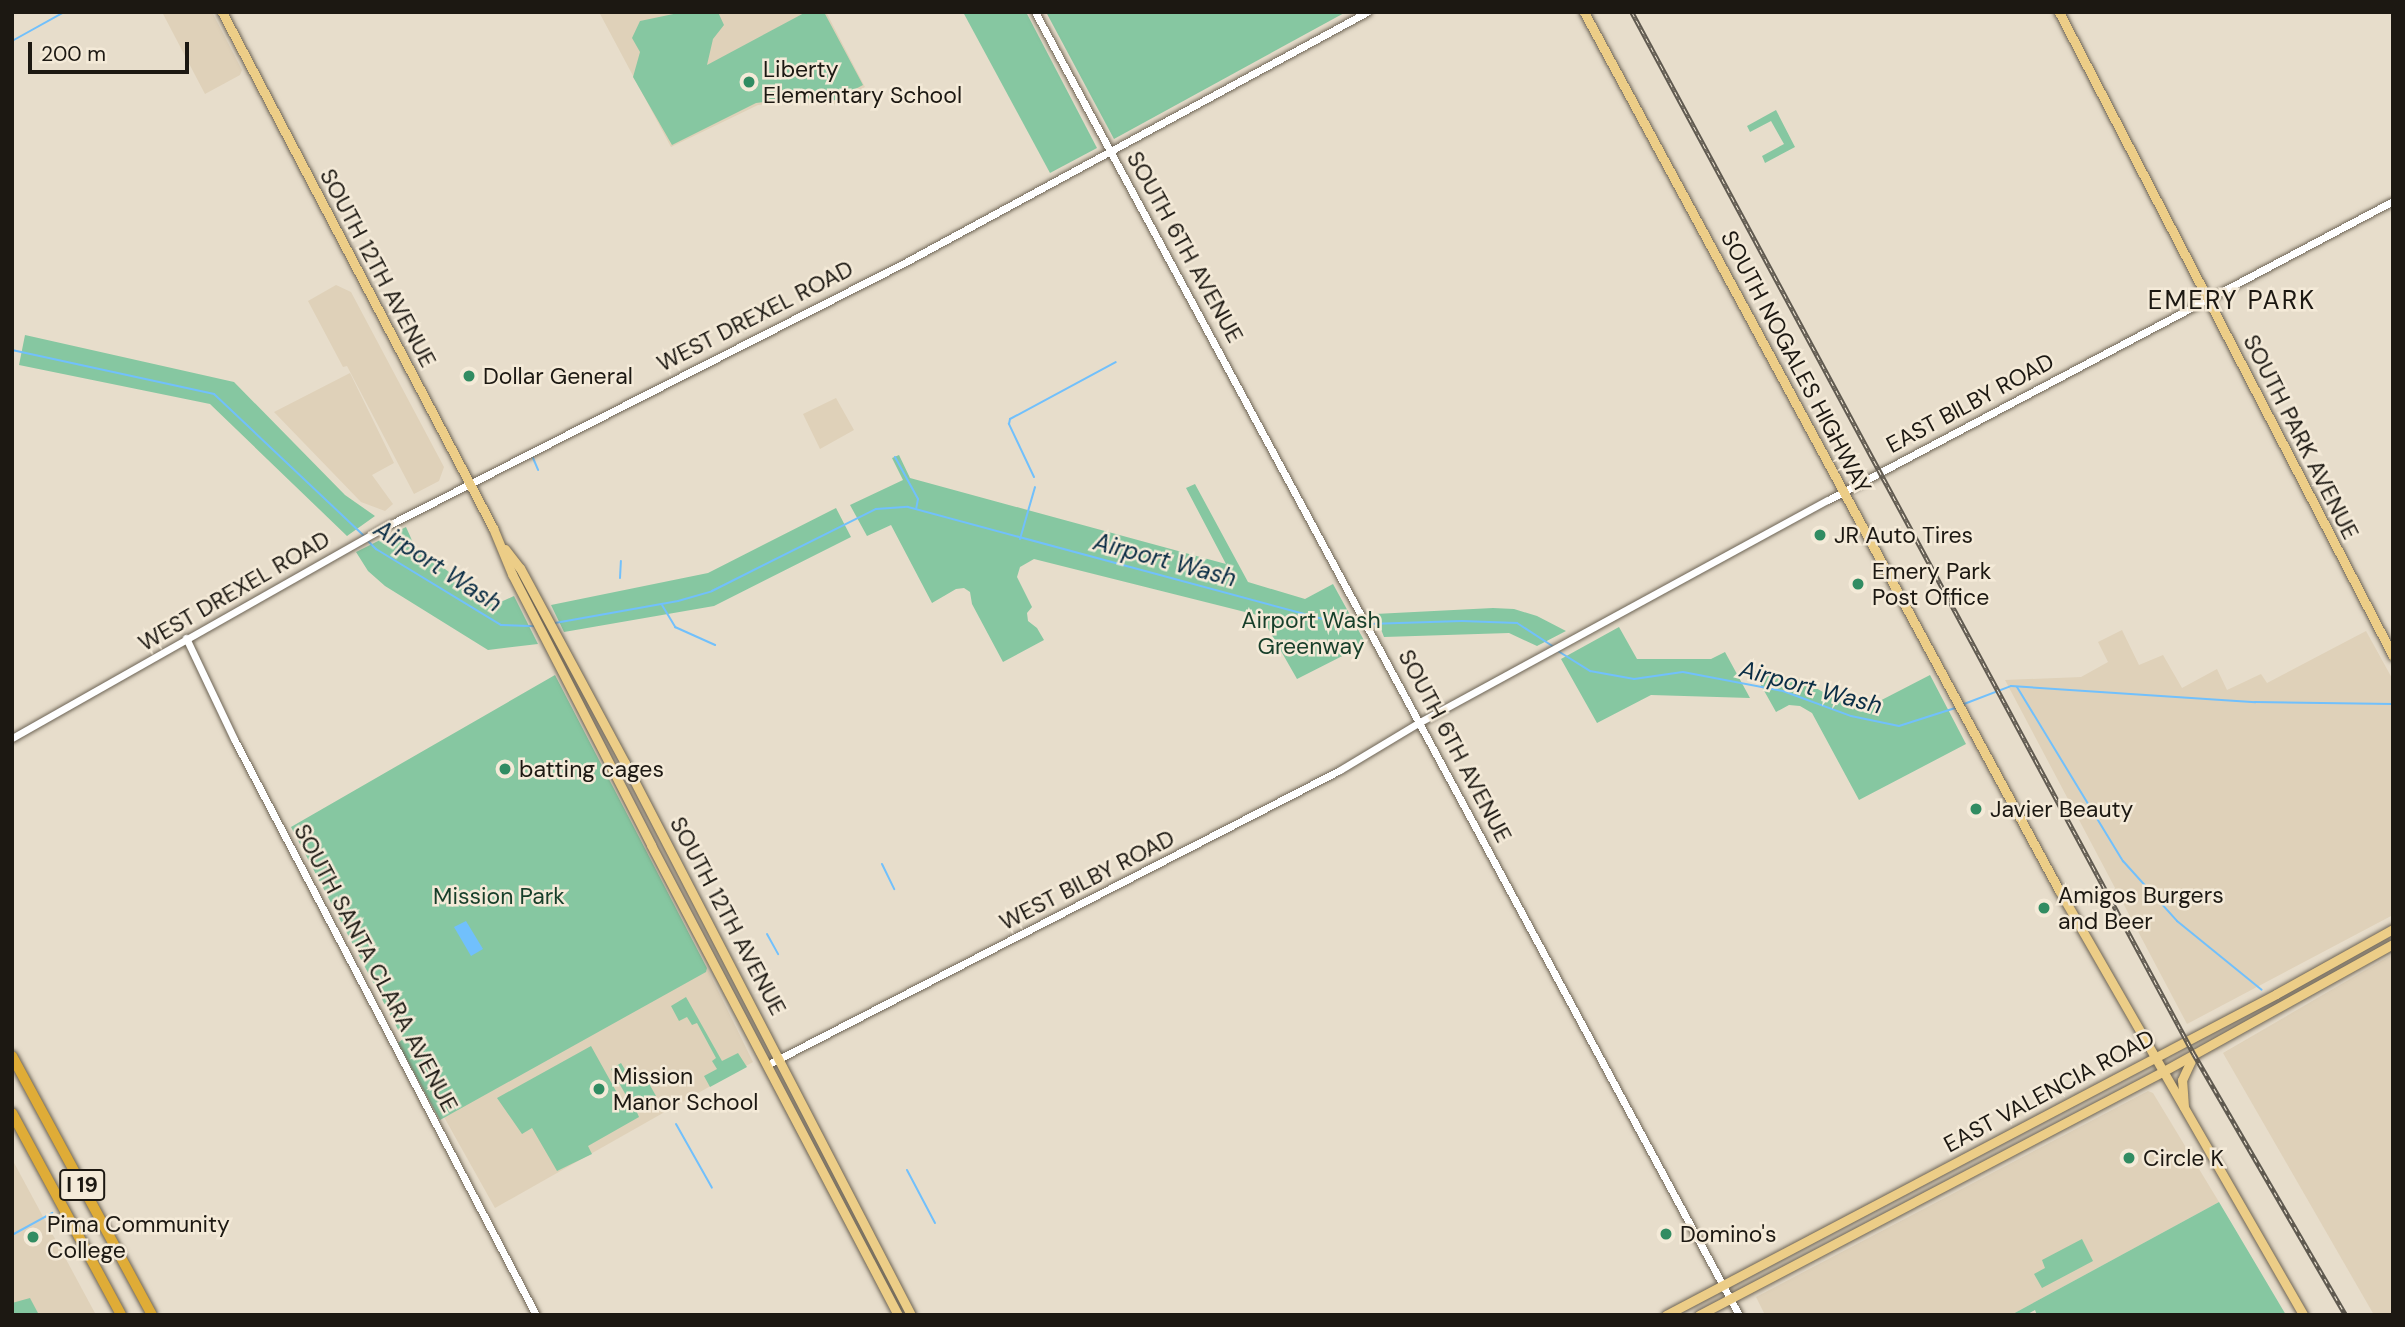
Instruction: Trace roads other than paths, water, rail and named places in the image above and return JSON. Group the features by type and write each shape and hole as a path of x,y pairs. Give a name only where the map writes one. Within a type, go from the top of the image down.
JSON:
{"highway":[{"name":"I 19","path":"12,1056 152,1315"},
{"name":"I 19","path":"12,1113 121,1315"}],"main road":[{"name":"SOUTH 12TH AVENUE","path":"222,12 469,482 533,615 898,1315"},
{"name":"SOUTH NOGALES HIGHWAY","path":"1584,12 2152,1057 2303,1315"},
{"name":"SOUTH PARK AVENUE","path":"2059,12 2393,656"},
{"name":"SOUTH 12TH AVENUE","path":"500,542 520,568 546,613 781,1058 911,1315"},
{"name":"EAST VALENCIA ROAD","path":"1666,1315 2392,932"},
{"name":"EAST VALENCIA ROAD","path":"1699,1315 2162,1072 2393,944"},
{"path":"716,968 729,961"},
{"path":"2276,994 2282,1006"},
{"path":"2184,1113 2182,1080 2194,1054"},
{"path":"1880,1204 1886,1216"}],"street":[{"name":"SOUTH 6TH AVENUE","path":"1035,12 1739,1315"},
{"name":"WEST DREXEL ROAD","path":"12,738 119,680 186,638 469,482 904,263 1367,12"},
{"name":"EAST BILBY ROAD","path":"1420,722 2208,297 2393,201"},
{"name":"SOUTH SANTA CLARA AVENUE","path":"186,638 232,736 536,1315"},
{"name":"WEST BILBY ROAD","path":"767,1065 1340,770 1420,722"}],"water":[{"path":"466,921 483,949 471,956 454,927"}],"waterway":[{"path":"12,41 64,12"},
{"name":"Airport Wash","path":"12,350 214,394 364,536"},
{"path":"1034,477 1009,424 1010,419 1116,362"},
{"path":"895,457 918,499 916,509"},
{"path":"533,458 538,470"},
{"path":"1020,539 1035,487"},
{"name":"Airport Wash","path":"555,623 678,601 712,591 876,509 908,507 1342,624 1362,624"},
{"name":"Airport Wash","path":"367,540 376,549 501,625 536,626"},
{"path":"620,578 621,561"},
{"path":"662,605 675,627 715,645"},
{"name":"Airport Wash","path":"1368,624 1462,621 1517,623 1554,647"},
{"name":"Airport Wash","path":"1558,651 1590,671 1634,679 1683,672 1783,691 1851,716 1899,726 1955,708"},
{"name":"Airport Wash","path":"1964,704 2011,686 2255,702 2393,704"},
{"path":"2017,687 2123,861 2177,921 2262,990"},
{"path":"882,864 894,889"},
{"path":"767,934 778,954"},
{"path":"676,1124 712,1188"},
{"path":"907,1170 935,1223"},
{"path":"12,1235 52,1213"}],"railway":[{"path":"1632,12 2194,1054 2346,1315"}],"place":[{"name":"Liberty Elementary School","path":"749,82"},
{"name":"Dollar General","path":"469,376"},
{"name":"JR Auto Tires","path":"1820,535"},
{"name":"Emery Park Post Office","path":"1858,584"},
{"name":"batting cages","path":"505,769"},
{"name":"Javier Beauty","path":"1976,809"},
{"name":"Amigos Burgers and Beer","path":"2044,908"},
{"name":"Mission Manor School","path":"599,1089"},
{"name":"Circle K","path":"2129,1158"},
{"name":"Domino's","path":"1666,1234"},
{"name":"Pima Community College","path":"33,1237"}],"district":[{"name":"EMERY PARK","path":"2232,301"}],"park label":[{"name":"Airport Wash Greenway","path":"1311,633"},
{"name":"Mission Park","path":"499,896"}]}
